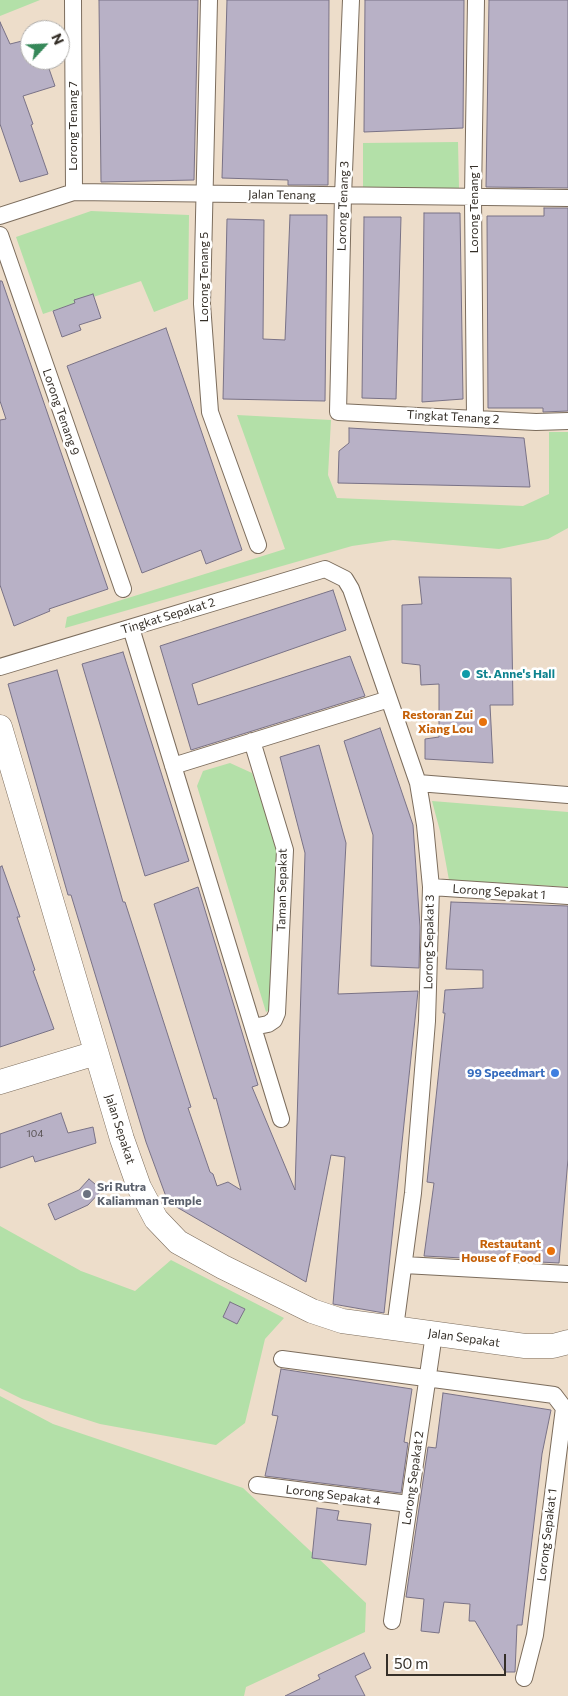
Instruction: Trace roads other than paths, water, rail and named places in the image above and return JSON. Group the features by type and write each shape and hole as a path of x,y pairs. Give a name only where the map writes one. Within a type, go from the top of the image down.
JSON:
{"street":[{"name":"Lorong Tenang 7","path":"73,0 74,192"},
{"name":"Lorong Tenang 5","path":"209,0 202,304 210,412 258,545"},
{"name":"Lorong Tenang 3","path":"338,412 343,196 351,0"},
{"name":"Lorong Tenang 1","path":"475,418 473,197 476,0"},
{"name":"Jalan Tenang","path":"0,216 74,192 568,198"},
{"name":"Lorong Tenang 9","path":"0,235 123,589"},
{"name":"Tingkat Tenang 2","path":"338,412 536,422 568,421"},
{"name":"Tingkat Sepakat 2","path":"0,667 325,569 336,573"},
{"name":"Lorong Sepakat 3","path":"336,573 345,579 352,589 418,783 425,825 431,887 427,1021 414,1194 395,1328"},
{"path":"131,628 281,1119"},
{"path":"173,766 389,699"},
{"name":"Jalan Sepakat","path":"0,727 96,1053 139,1187 156,1218 178,1242 223,1267 312,1311 342,1321 525,1346 553,1346 568,1342"},
{"name":"Taman Sepakat","path":"252,741 285,850 277,1013 274,1020 268,1024 253,1027"},
{"path":"418,783 568,794"},
{"name":"Lorong Sepakat 1","path":"431,887 568,896"},
{"path":"0,1082 96,1053"},
{"path":"404,1265 568,1274"},
{"name":"Lorong Sepakat 2","path":"392,1621 434,1334"},
{"path":"525,1346 568,1360"},
{"path":"282,1359 428,1378"},
{"name":"Lorong Sepakat 1","path":"428,1378 554,1395 564,1408 535,1635 524,1678"},
{"name":"Lorong Sepakat 4","path":"257,1485 409,1504"}],"place":[{"name":"St. Anne's Hall","path":"466,674"},
{"name":"Restoran Zui Xiang Lou","path":"483,722"},
{"name":"99 Speedmart","path":"555,1073"},
{"name":"Sri Rutra Kaliamman Temple","path":"87,1194"},
{"name":"Restautant House of Food","path":"551,1251"}]}
